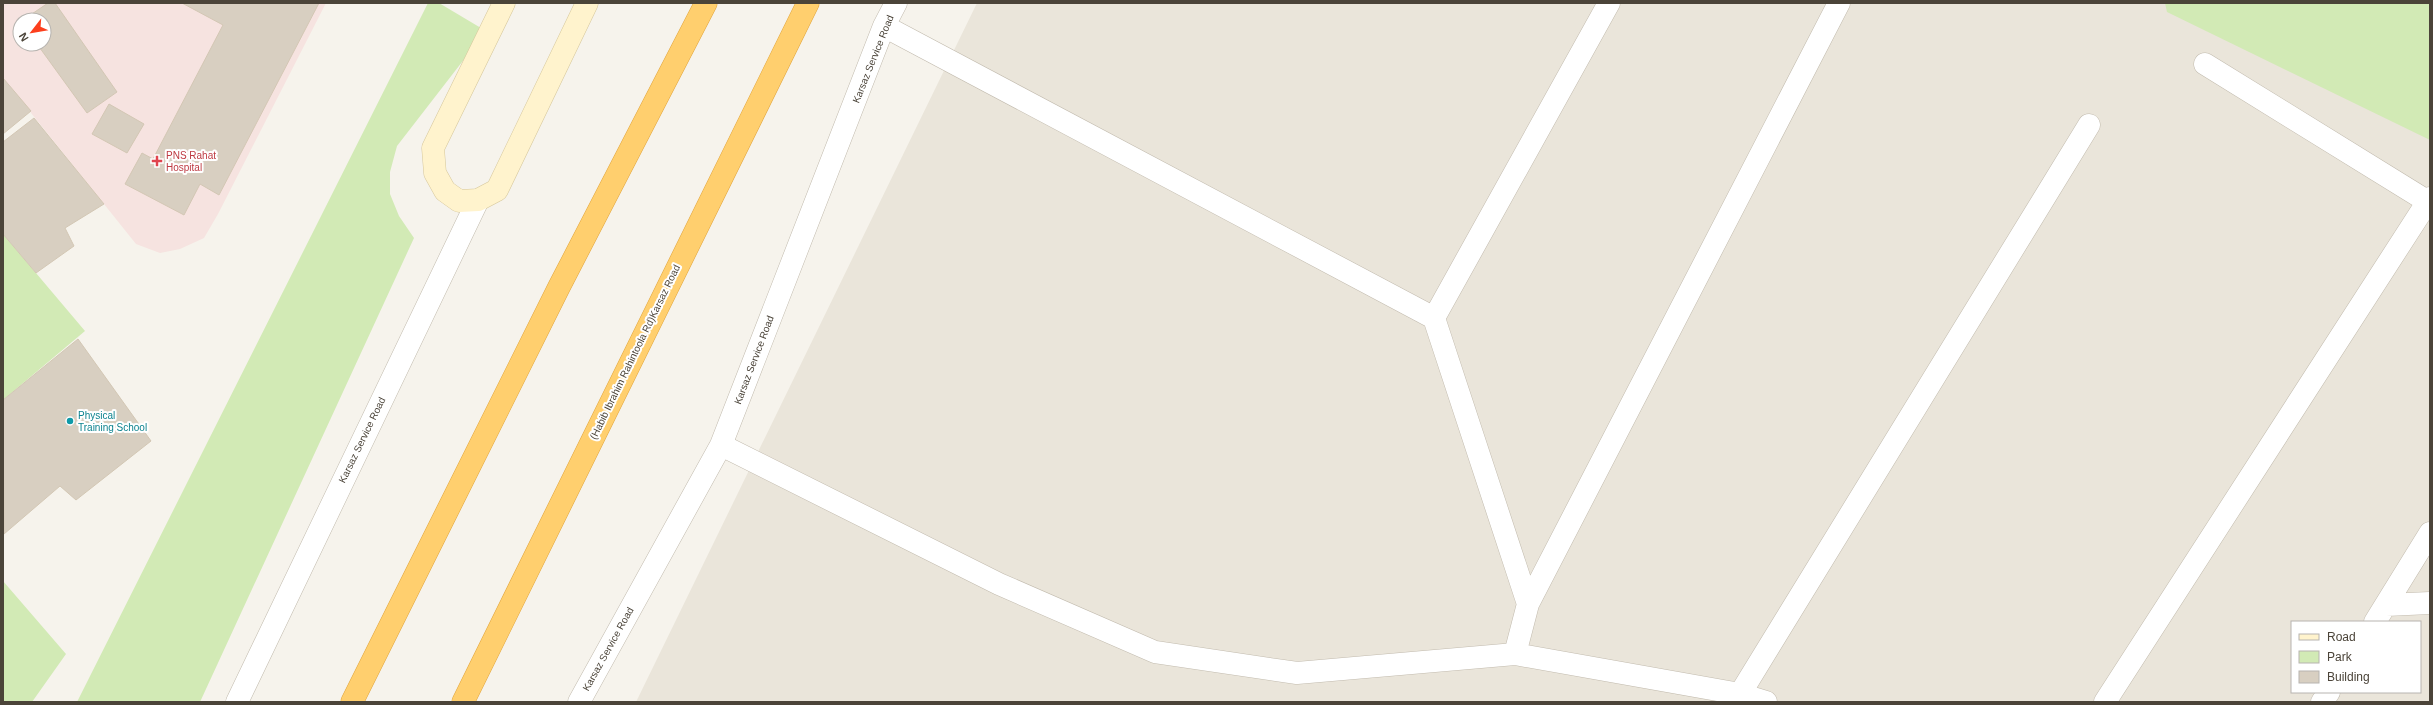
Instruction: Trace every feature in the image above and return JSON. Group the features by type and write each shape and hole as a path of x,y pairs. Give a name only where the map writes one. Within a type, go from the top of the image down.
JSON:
{"highway":[{"path":"352,702 559,287 706,3"},
{"name":"(Habib Ibrahim Rahintoola Rd)Karsaz Road","path":"463,702 808,3"}],"street":[{"path":"504,3 433,148 435,173 445,191 459,201 478,200 497,190 587,3"},
{"name":"Karsaz Service Road","path":"579,702 721,445 884,26 896,3"},
{"path":"1434,318 1610,3"},
{"path":"1515,654 1528,604 1839,3"},
{"path":"884,26 1434,318 1528,604"},
{"path":"2105,702 2429,201 2205,64"},
{"path":"1740,694 2089,125"},
{"name":"Karsaz Service Road","path":"237,702 478,200"},
{"path":"721,445 999,584 1155,652 1297,673 1515,654 1740,694 1766,702"},
{"path":"2380,614 2430,533"},
{"path":"2380,614 2430,603"},
{"path":"2322,702 2328,693"}],"shaded area":[{"name":"PNS Rahat Hospital","path":"3,3 326,3 218,214 204,238 180,249 160,253 136,244 3,78"},
{"path":"977,3 2430,3 2430,702 636,702"}],"green space":[{"path":"428,3 439,3 486,31 397,146 390,172 390,194 399,216 414,238 200,702 77,702"},
{"path":"2165,3 2430,3 2430,140 2167,12"},
{"path":"3,234 85,331 3,400"},
{"path":"3,581 66,654 32,702 3,702"}],"building":[{"path":"48,3 55,3 117,92 87,113 43,52 52,52 52,12 35,12"},
{"path":"182,3 319,3 219,195 200,184 184,215 125,184 142,153 153,159 223,25"},
{"path":"3,78 31,111 3,134"},
{"path":"109,104 144,124 127,153 92,134"},
{"path":"34,118 104,204 65,228 74,246 36,273 3,234 3,142"},
{"name":"Physical Training School","path":"78,339 151,441 76,500 60,486 4,534 3,400"}],"place":[{"name":"PNS Rahat Hospital","path":"157,161"},
{"name":"Physical Training School","path":"70,421"}]}
